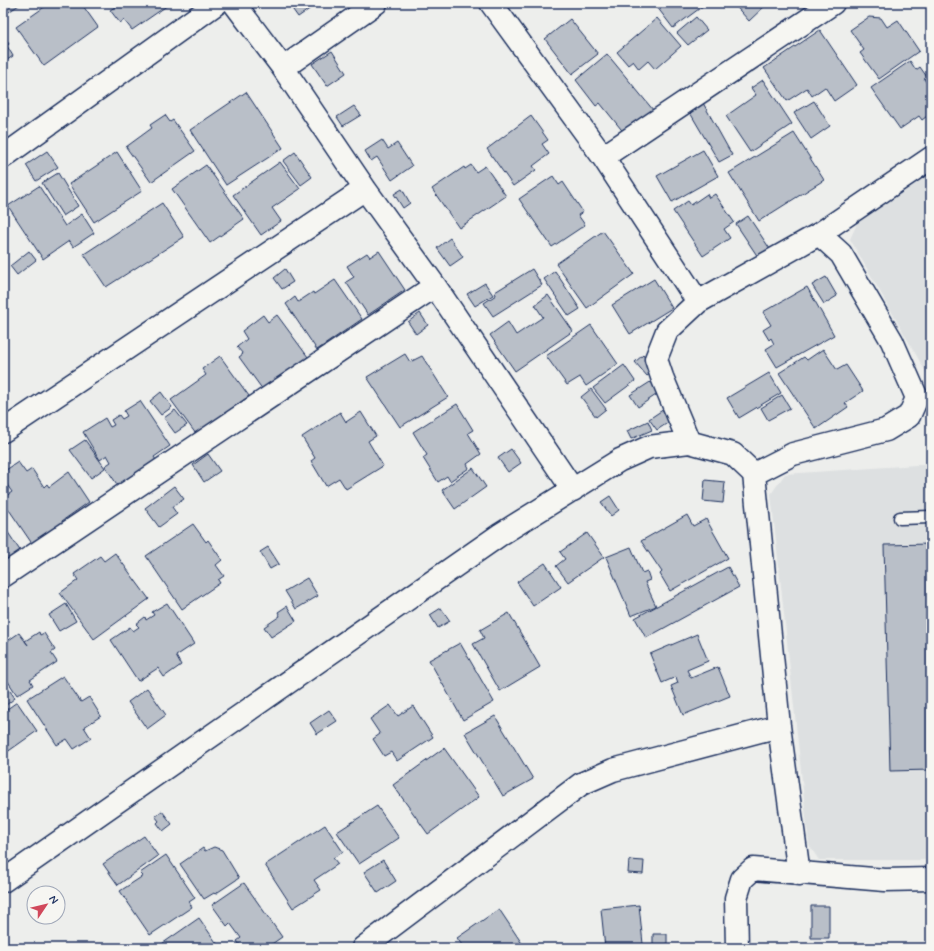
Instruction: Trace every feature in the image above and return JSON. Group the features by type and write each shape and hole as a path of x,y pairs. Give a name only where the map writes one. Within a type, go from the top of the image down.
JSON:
{"street":[{"path":"3,157 217,3"},
{"path":"234,3 283,68 365,189 435,286 574,490"},
{"path":"283,68 376,3"},
{"path":"491,3 603,157 698,302"},
{"path":"603,157 833,3"},
{"path":"689,442 656,359 666,331 698,302 819,234 931,158"},
{"path":"3,431 365,189"},
{"path":"754,474 793,454 886,430 908,416 917,398 892,341 841,254 819,234"},
{"path":"3,576 435,286"},
{"path":"3,881 501,534 620,460 649,448 689,442 732,454 754,474 779,726 799,874"},
{"path":"363,948 581,784 613,770 779,726"},
{"path":"737,948 736,898 742,879 753,869 885,880 931,879"}],"lane":[{"path":"900,518 931,517"}],"shaded area":[{"path":"931,172 931,381 850,239 860,217"},
{"path":"931,464 931,860 819,860 809,845 771,494 785,474"}],"building":[{"path":"3,3 22,3 4,15"},
{"path":"50,3 81,3 98,27 44,66 16,27"},
{"path":"113,3 171,3 132,30 124,20 120,23 110,10 115,7"},
{"path":"288,3 318,3 298,17"},
{"path":"663,3 707,3 673,28 657,7"},
{"path":"733,3 768,3 749,21"},
{"path":"696,17 707,30 688,45 677,33"},
{"path":"869,17 881,18 887,27 898,20 919,51 879,79 860,53 864,50 850,30"},
{"path":"657,18 681,46 655,69 648,61 639,69 633,61 628,65 617,52"},
{"path":"570,19 598,54 572,74 545,39"},
{"path":"820,30 857,85 834,101 825,87 812,96 807,88 787,101 764,68"},
{"path":"3,35 9,44 7,46 13,56 3,63"},
{"path":"332,51 346,73 327,86 312,64"},
{"path":"607,54 654,111 625,134 600,103 596,106 576,80"},
{"path":"910,61 916,70 920,67 927,77 924,79 931,89 931,113 922,120 919,116 900,129 871,88"},
{"path":"763,80 792,124 750,152 726,116 756,95 751,88"},
{"path":"246,92 283,148 226,185 190,130"},
{"path":"814,101 830,126 811,139 794,113"},
{"path":"703,103 732,155 719,162 689,111"},
{"path":"354,106 361,115 343,126 337,117"},
{"path":"165,115 170,122 173,120 195,151 151,182 126,147 152,128 150,125"},
{"path":"531,116 548,140 542,144 549,154 533,166 536,170 513,186 487,149"},
{"path":"794,133 824,180 759,221 729,173"},
{"path":"382,140 388,149 397,143 412,166 392,180 377,157 371,161 365,151"},
{"path":"703,150 718,176 672,202 657,176"},
{"path":"47,151 58,167 36,181 26,165"},
{"path":"117,152 142,191 94,222 69,184"},
{"path":"295,152 312,177 301,185 283,161"},
{"path":"280,162 300,189 272,208 281,221 261,235 233,195"},
{"path":"206,165 244,219 210,243 172,189"},
{"path":"471,165 476,172 485,166 506,196 459,228 432,189 464,167 465,169"},
{"path":"58,173 78,206 63,216 42,183"},
{"path":"553,176 559,185 563,182 583,212 578,215 585,225 552,247 519,199"},
{"path":"39,186 65,226 82,214 94,233 73,247 69,241 43,259 8,206"},
{"path":"402,189 410,203 403,208 394,194"},
{"path":"707,194 709,198 715,194 734,222 724,229 730,238 703,256 673,211 688,201 691,205"},
{"path":"162,203 184,237 106,287 84,254"},
{"path":"748,216 772,252 760,260 736,224"},
{"path":"603,231 634,274 587,308 556,264"},
{"path":"450,238 463,257 450,266 437,248"},
{"path":"29,251 36,260 17,275 10,266"},
{"path":"379,251 405,290 368,315 346,282 354,277 347,266 367,253 370,257"},
{"path":"285,269 293,282 282,289 274,278"},
{"path":"532,269 542,285 493,316 484,303 496,295 495,292"},
{"path":"555,271 580,309 569,316 544,279"},
{"path":"826,277 837,296 824,304 812,285"},
{"path":"654,279 672,308 630,334 612,305"},
{"path":"335,280 362,319 317,350 286,304 295,297 298,302 313,292 314,294"},
{"path":"485,283 493,295 475,306 467,294"},
{"path":"807,287 834,335 777,367 766,349 774,344 771,338 769,340 763,330 771,325 763,312"},
{"path":"548,295 573,331 515,371 490,335 508,322 516,335 543,317 535,305"},
{"path":"420,313 428,325 416,334 408,322"},
{"path":"263,315 268,322 277,315 308,357 263,390 239,357 243,354 237,347 247,339 242,331"},
{"path":"591,325 618,364 586,386 580,377 567,385 546,356"},
{"path":"823,349 837,370 846,365 863,391 845,403 848,407 816,429 779,373 804,357 807,360"},
{"path":"405,354 410,362 422,356 448,397 400,427 367,377"},
{"path":"643,355 655,370 647,376 635,362"},
{"path":"220,356 249,396 196,434 171,400 206,375 202,369"},
{"path":"624,365 635,381 605,403 593,388"},
{"path":"769,373 781,393 739,418 727,398"},
{"path":"658,377 665,389 638,407 630,395"},
{"path":"591,389 606,409 596,417 581,397"},
{"path":"161,392 172,407 161,415 150,401"},
{"path":"782,395 790,408 768,420 761,408"},
{"path":"140,401 170,446 154,457 158,463 120,489 105,466 111,462 107,455 100,460 83,432 105,418 110,427 114,425 111,420 119,415 122,419 127,416 124,411"},
{"path":"457,404 473,430 468,433 481,454 467,464 469,468 450,481 447,476 438,482 423,458 427,455 413,432"},
{"path":"664,409 672,420 657,430 649,419"},
{"path":"175,410 187,425 175,433 164,418"},
{"path":"340,412 346,422 361,412 376,436 368,441 383,466 346,489 339,478 326,486 311,461 315,458 302,437"},
{"path":"648,421 652,430 631,439 627,431"},
{"path":"85,440 105,468 91,478 70,450"},
{"path":"511,449 521,463 508,472 498,458"},
{"path":"208,454 220,471 204,482 193,465"},
{"path":"18,462 26,473 32,469 44,487 47,484 49,487 69,472 89,502 62,521 64,524 33,545 3,501 3,498 12,492 3,479 3,472"},
{"path":"473,468 486,487 455,509 442,490"},
{"path":"705,480 725,482 723,503 703,501"},
{"path":"174,486 184,499 172,507 177,514 159,527 145,508"},
{"path":"610,496 619,510 611,516 601,502"},
{"path":"687,515 693,526 706,519 728,558 670,591 660,574 662,572 641,541"},
{"path":"193,524 206,542 208,540 222,560 216,565 224,576 218,580 220,583 182,609 146,556"},
{"path":"5,528 23,555 3,568 3,529"},
{"path":"587,533 604,557 568,582 556,566 565,559 560,552"},
{"path":"931,544 931,770 890,771 884,545"},
{"path":"268,547 279,564 270,569 260,552"},
{"path":"631,547 642,573 647,571 650,580 645,582 656,606 631,616 606,557"},
{"path":"115,553 149,599 94,639 60,593 78,580 74,574 100,556 104,561"},
{"path":"545,563 561,587 533,606 517,582"},
{"path":"728,567 739,587 646,638 635,618"},
{"path":"307,578 318,596 296,609 285,591"},
{"path":"167,603 194,644 176,656 181,665 164,677 158,668 138,681 111,640 130,627 133,631 139,627 136,624 145,617 146,620 154,615 152,612"},
{"path":"66,604 76,621 59,631 49,615"},
{"path":"287,606 296,621 271,637 264,627 280,616 278,612"},
{"path":"441,608 450,621 438,628 430,615"},
{"path":"509,613 540,667 500,691 473,644 484,638 480,630"},
{"path":"39,632 40,635 44,633 55,650 51,653 57,662 30,680 33,685 17,695 3,674 3,651 5,650 3,644 19,633 25,641"},
{"path":"697,634 708,661 687,670 691,678 718,667 730,696 683,715 671,686 678,683 676,677 662,683 650,654"},
{"path":"460,643 494,702 463,720 429,660"},
{"path":"63,676 81,702 89,697 101,716 84,727 91,738 74,749 67,739 57,745 27,699"},
{"path":"5,684 15,698 5,706 3,703 3,685"},
{"path":"147,688 166,715 147,729 128,702"},
{"path":"17,702 37,731 3,755 3,712"},
{"path":"390,705 398,716 413,706 433,737 397,761 391,752 384,756 373,739 380,734 370,719"},
{"path":"329,710 337,721 317,734 310,723"},
{"path":"495,716 533,779 503,796 465,733"},
{"path":"444,748 479,797 428,834 393,785"},
{"path":"377,806 399,838 359,864 337,832"},
{"path":"162,811 172,824 163,831 157,823 159,821 155,816"},
{"path":"325,825 343,852 333,858 338,864 314,880 321,890 293,908 265,865"},
{"path":"144,836 158,856 118,885 103,864"},
{"path":"214,847 222,850 239,878 215,894 214,893 204,899 180,864 203,848 205,851"},
{"path":"166,855 195,898 189,902 192,907 150,935 120,891 143,876 140,873"},
{"path":"383,860 396,881 378,893 364,872"},
{"path":"629,860 644,861 643,874 628,873"},
{"path":"244,883 282,937 266,948 242,948 237,941 241,938 230,923 227,926 212,905"},
{"path":"639,905 643,944 633,946 633,948 605,948 601,909"},
{"path":"811,906 829,906 829,938 811,938"},
{"path":"499,909 525,948 464,948 457,938"},
{"path":"199,918 220,948 156,948"},
{"path":"653,934 667,934 667,948 653,948"}]}
